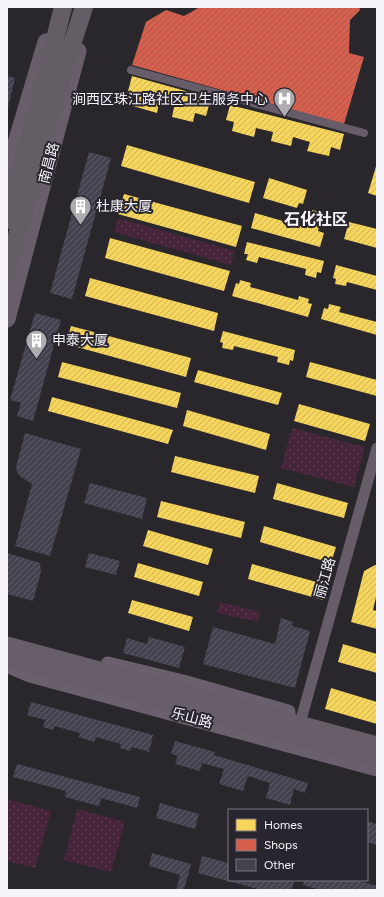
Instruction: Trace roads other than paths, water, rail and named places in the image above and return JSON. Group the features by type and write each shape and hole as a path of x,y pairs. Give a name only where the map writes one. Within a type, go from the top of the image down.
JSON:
{"highway":[{"name":"南昌路","path":"7,272 48,97 63,7"},
{"name":"南昌路","path":"7,220 48,97 84,7"}],"main road":[{"path":"7,172 56,7"},
{"name":"南昌路","path":"7,319 90,7"},
{"path":"7,639 183,682 377,738"},
{"path":"7,646 377,745"},
{"name":"乐山路","path":"7,646 377,749"},
{"path":"7,658 377,759"},
{"name":"乐山路","path":"7,658 56,668 377,755"},
{"name":"乐山路","path":"7,665 30,676 377,769"}],"street":[{"path":"131,70 364,133"},
{"name":"丽江路","path":"302,716 377,448"}],"place":[{"name":"涧西区珠江路社区卫生服务中心","path":"284,118"},
{"name":"杜康大厦","path":"80,226"},
{"name":"申泰大厦","path":"36,360"}],"district":[{"name":"石化社区","path":"316,219"}]}
